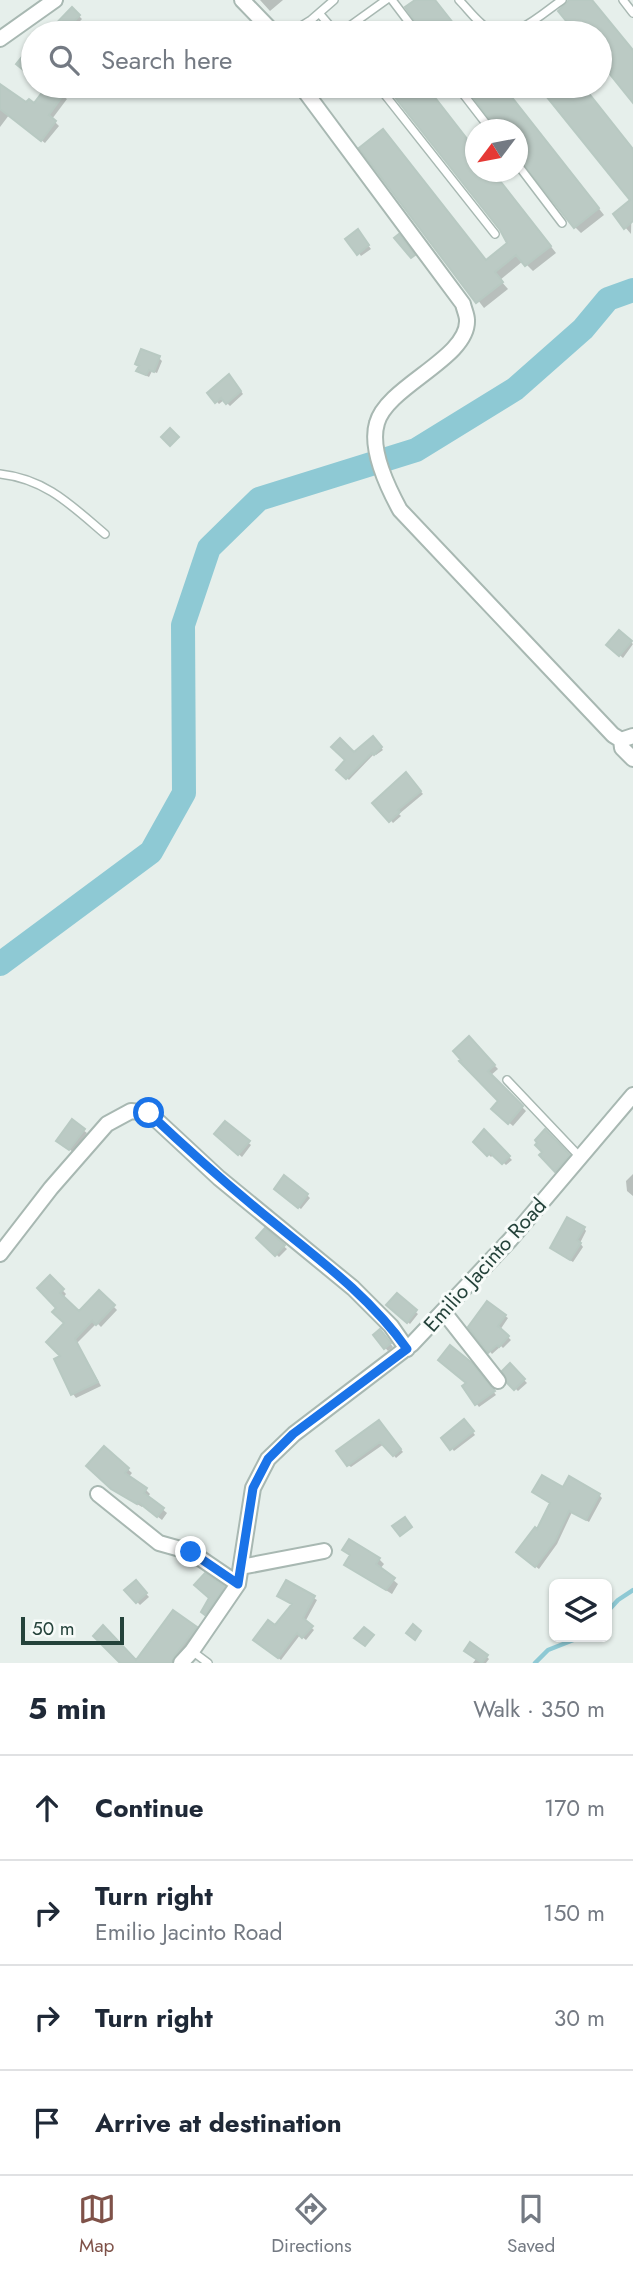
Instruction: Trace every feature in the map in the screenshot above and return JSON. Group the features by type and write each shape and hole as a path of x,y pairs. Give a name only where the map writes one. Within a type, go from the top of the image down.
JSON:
{"street":[{"path":"25,21 55,0"},
{"path":"242,0 262,21"},
{"path":"0,39 21,24"},
{"path":"310,98 463,304 468,321 463,339 384,408 376,424 375,439 385,482 400,510 613,735 627,738 622,748 633,759"},
{"name":"Emilio Jacinto Road","path":"181,1663 238,1584 253,1488 268,1459 293,1434 407,1349 510,1240 633,1095"},
{"path":"0,1254 51,1188 107,1124 131,1111 149,1113 219,1178 354,1288 391,1326 407,1349"},
{"path":"443,1311 498,1381"},
{"path":"97,1494 159,1543 191,1552 238,1584"},
{"path":"241,1567 324,1551"}],"lane":[{"path":"307,21 334,0"},
{"path":"355,21 386,0"},
{"path":"392,0 408,21"},
{"path":"459,0 480,21"},
{"path":"530,21 562,0"},
{"path":"623,0 633,13"},
{"path":"319,13 327,21"},
{"path":"387,98 495,234"},
{"path":"466,98 482,119"},
{"path":"528,178 562,223"},
{"path":"0,474 11,475 56,492 105,534"},
{"path":"507,1080 580,1157"},
{"path":"192,1651 208,1663"}],"building":[{"path":"415,0 435,0 452,21 415,21 405,7"},
{"path":"569,0 592,0 609,21 566,21 558,11"},
{"path":"72,7 80,15 75,21 59,21"},
{"path":"612,24 633,50 633,103 612,77"},
{"path":"0,84 26,102 29,99 34,103 38,98 61,98 49,115 56,121 41,141 0,109"},
{"path":"396,98 435,98 465,136 465,182 501,182 551,246 525,266 516,255 495,272 503,282 476,303 359,148 383,129 486,260 507,243 500,230"},
{"path":"474,98 512,98 599,208 574,228 528,170 528,119 489,119"},
{"path":"548,98 593,98 633,149 633,221 624,229 613,214 630,200"},
{"path":"358,229 369,245 357,255 345,239"},
{"path":"399,234 415,255 411,258 394,238"},
{"path":"141,349 160,356 154,372 149,370 146,375 136,371 139,366 135,364"},
{"path":"229,374 241,391 226,404 221,398 215,403 207,393"},
{"path":"170,428 179,437 170,446 161,437"},
{"path":"619,630 632,641 619,656 606,645"},
{"path":"373,736 382,747 374,755 372,753 346,779 336,770 345,760 331,747 340,738 354,752"},
{"path":"406,772 421,791 398,810 400,812 389,822 372,803"},
{"path":"469,1036 495,1065 488,1071 523,1106 508,1124 491,1109 498,1101 459,1061 461,1060 453,1051"},
{"path":"72,1119 85,1129 69,1150 56,1141"},
{"path":"225,1121 250,1141 238,1155 214,1134"},
{"path":"484,1129 510,1156 502,1164 490,1153 487,1156 473,1142"},
{"path":"545,1129 570,1155 555,1172 539,1155 542,1152 535,1145 535,1140"},
{"path":"284,1175 308,1194 298,1208 274,1189"},
{"path":"567,1217 585,1227 577,1240 581,1243 570,1260 550,1248"},
{"path":"265,1228 285,1245 275,1256 256,1238"},
{"path":"50,1275 64,1289 60,1293 79,1311 99,1290 115,1305 96,1325 92,1321 75,1339 98,1382 71,1395 54,1359 60,1356 46,1342 64,1323 52,1312 56,1308 37,1288"},
{"path":"397,1293 417,1310 407,1323 386,1305"},
{"path":"487,1301 506,1315 498,1326 509,1336 499,1347 497,1345 488,1353 468,1327"},
{"path":"380,1329 391,1343 384,1349 373,1335"},
{"path":"450,1345 472,1363 495,1391 475,1405 462,1386 466,1383 438,1360"},
{"path":"510,1363 525,1379 514,1390 507,1383 502,1371"},
{"path":"464,1419 474,1431 450,1450 441,1438"},
{"path":"379,1420 401,1449 393,1456 380,1442 347,1466 336,1451"},
{"path":"104,1446 129,1468 125,1473 147,1488 144,1493 164,1508 157,1517 138,1502 137,1504 111,1489 86,1466"},
{"path":"542,1475 563,1487 569,1476 600,1494 586,1520 569,1511 555,1541 535,1567 516,1552 535,1527 537,1529 550,1503 532,1492"},
{"path":"405,1517 412,1527 400,1536 392,1526"},
{"path":"349,1539 380,1558 376,1564 395,1578 386,1590 344,1565 350,1555 342,1550"},
{"path":"205,1573 225,1587 205,1615 201,1612 209,1598 194,1585"},
{"path":"136,1580 147,1593 136,1603 124,1590"},
{"path":"286,1580 315,1596 303,1618 313,1626 302,1638 297,1633 278,1658 253,1640 268,1620 275,1625 292,1604 277,1596"},
{"path":"173,1610 197,1627 174,1656 172,1663 120,1663 93,1636 103,1625 136,1660"},
{"path":"413,1624 421,1631 415,1640 406,1633"},
{"path":"364,1627 374,1635 365,1646 354,1638"},
{"path":"470,1642 488,1655 482,1663 464,1651"}],"waterway":[{"path":"0,964 151,852 184,793 183,625 209,548 259,499 416,450 515,389 583,329 608,299 633,290"},
{"path":"612,1607 633,1590"},
{"path":"535,1663 548,1650 568,1642"}],"route":[{"path":"149,1113 219,1178 354,1288 391,1326 407,1349 293,1434 268,1459 253,1488 238,1584 191,1552"}]}
